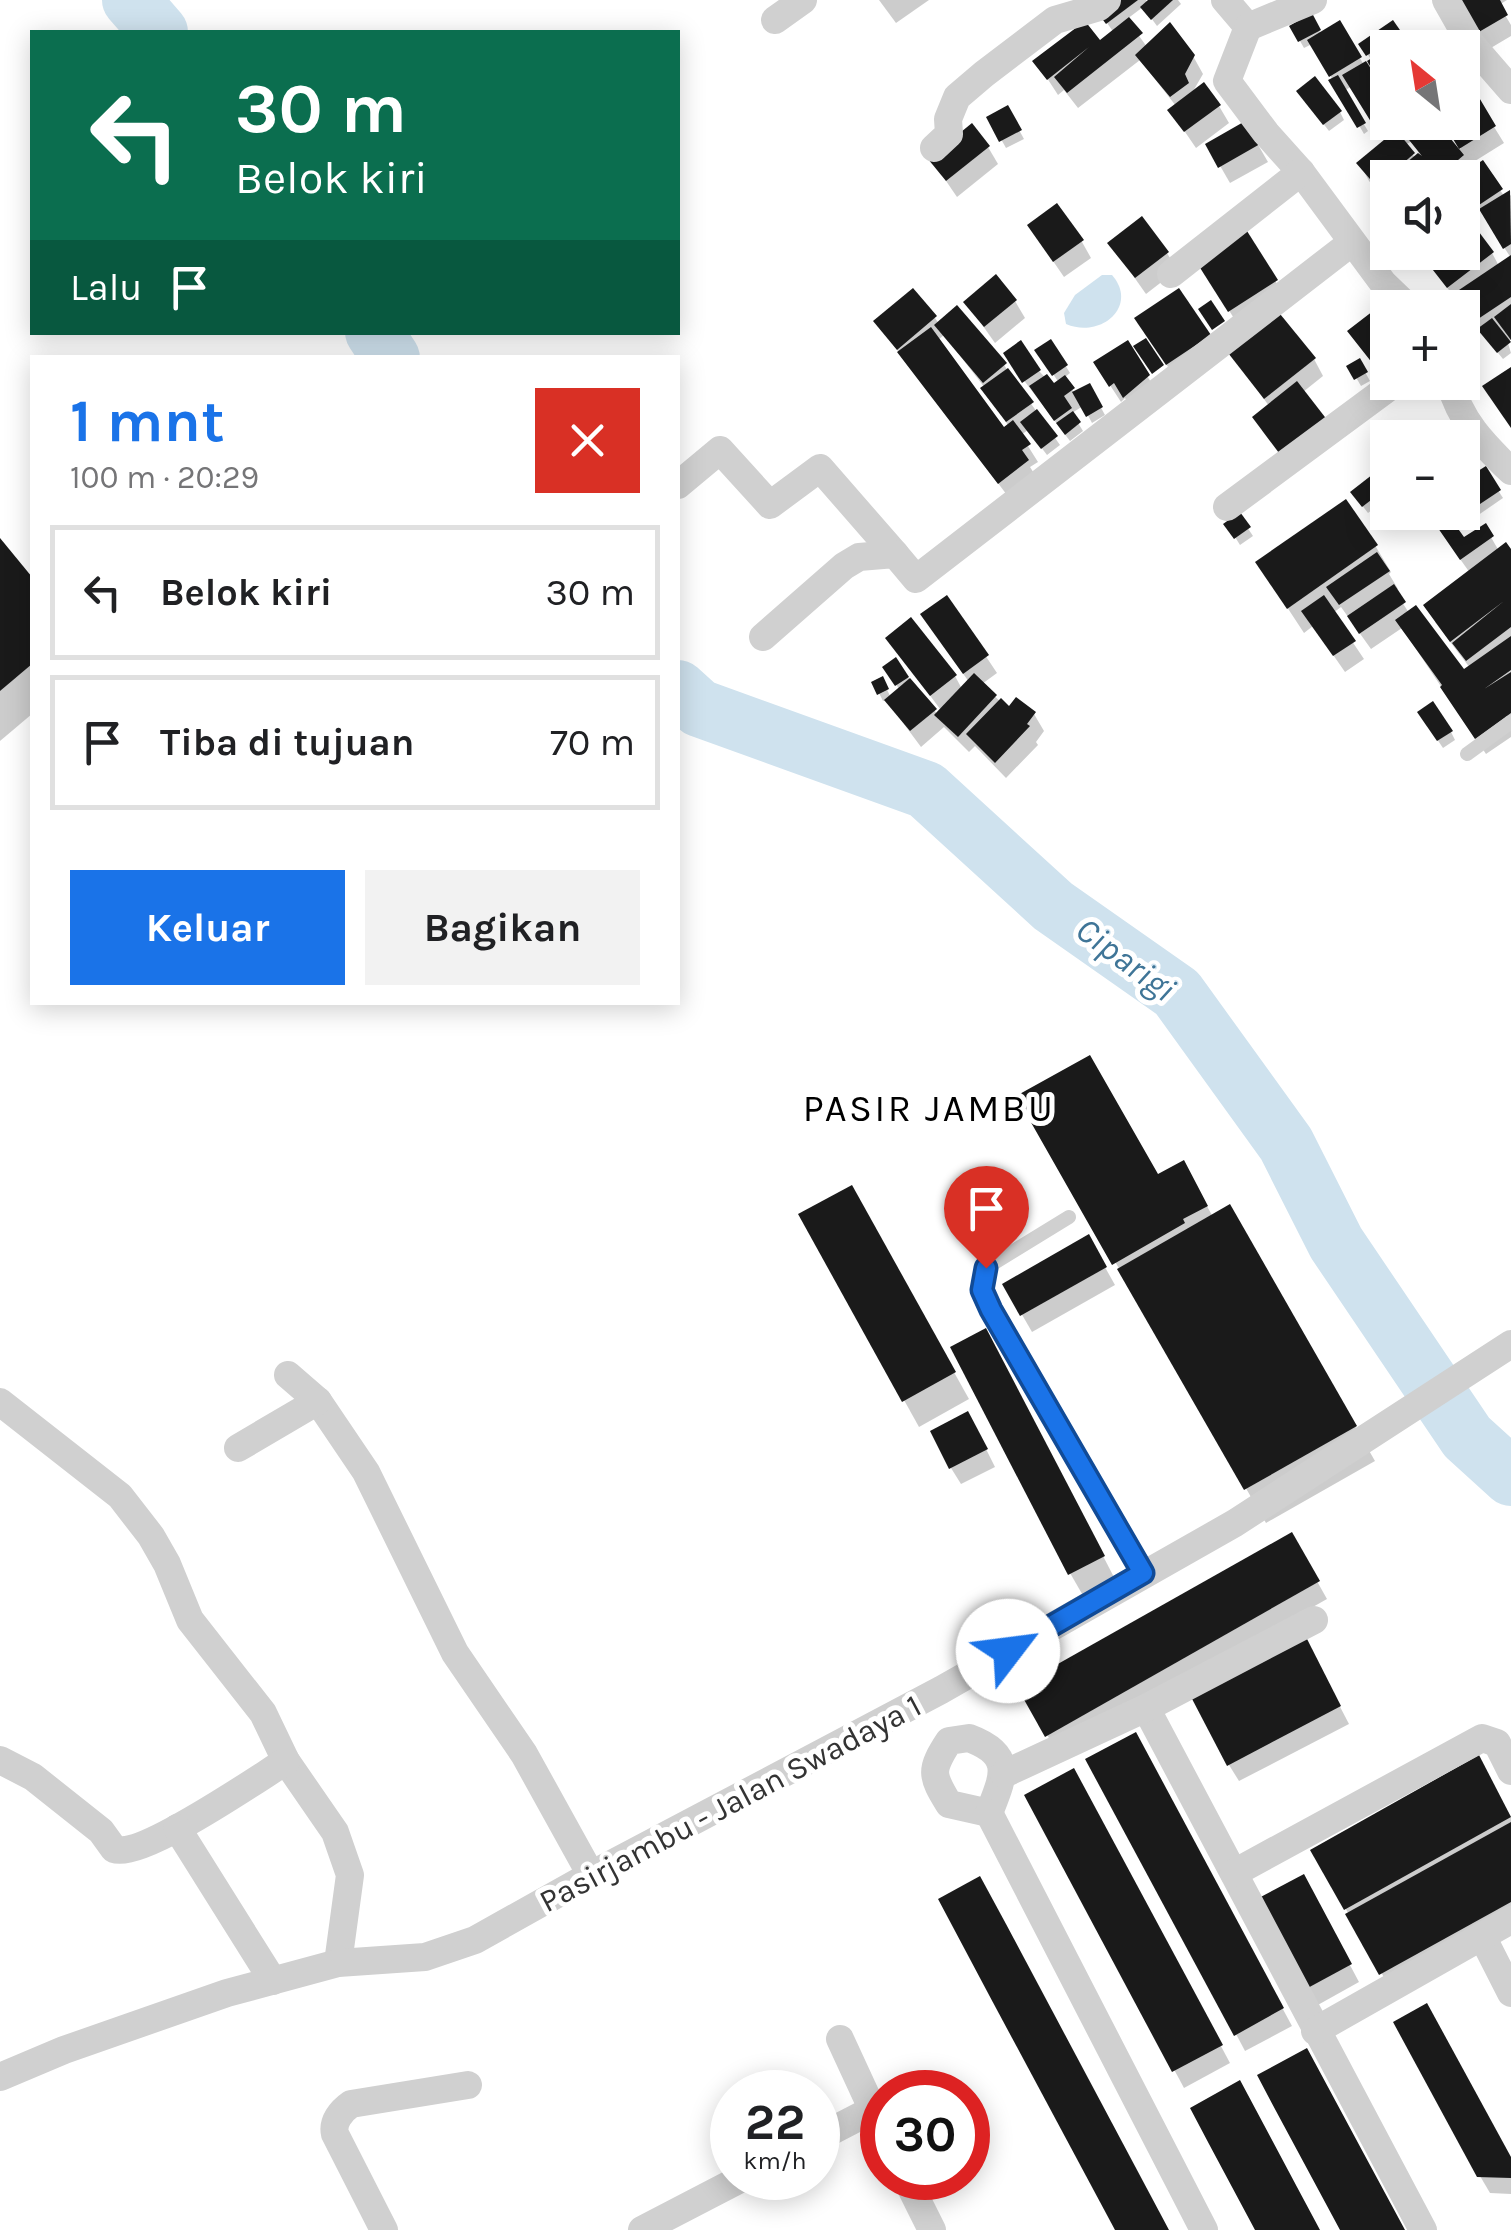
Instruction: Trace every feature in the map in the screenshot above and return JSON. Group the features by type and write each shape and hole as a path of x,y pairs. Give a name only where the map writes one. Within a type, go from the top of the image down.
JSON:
{"street":[{"path":"774,20 803,0"},
{"path":"934,148 949,134 948,119 957,97 1055,20 1107,0"},
{"path":"1224,0 1248,27"},
{"path":"1314,0 1248,27 1227,81 1390,290"},
{"path":"1446,0 1472,44 1511,90"},
{"path":"1171,274 1301,172"},
{"path":"680,483 720,450 770,504 820,468 916,579 1351,242"},
{"path":"1226,507 1372,400"},
{"path":"1455,400 1475,436 1511,471"},
{"path":"763,637 844,566 859,558 895,554"},
{"name":"Pasirjambu - Jalan Swadaya 1","path":"0,2076 227,1993 338,1964 425,1957 475,1940 940,1690 1235,1523 1511,1344"},
{"path":"288,1374 318,1400 366,1472 455,1652 524,1754 590,1875"},
{"path":"238,1448 318,1400"},
{"path":"0,1402 120,1496 167,1564 190,1620 262,1713 286,1761 335,1832 350,1875 338,1964"},
{"path":"1004,1774 1146,1708 1314,1620"},
{"path":"1146,1708 1423,2230"},
{"path":"989,1813 949,1804 936,1784 934,1764 949,1741 970,1738 986,1744 1000,1759 1004,1774 989,1813 1204,2230"},
{"path":"1234,1873 1482,1738 1497,1743 1511,1771"},
{"path":"0,1760 32,1777 101,1831 120,1852 140,1848 177,1828 286,1761"},
{"path":"177,1828 273,1981"},
{"path":"1315,2030 1511,1920"},
{"path":"1482,1936 1511,1994"},
{"path":"840,2039 860,2083"},
{"path":"384,2230 335,2134 334,2125 340,2113 351,2104 468,2086"},
{"path":"642,2230 710,2195"},
{"path":"917,2200 932,2230"}],"lane":[{"path":"1467,754 1511,722"},
{"path":"1069,1218 986,1268 982,1290 1143,1573"}],"water":[{"path":"1102,275 1112,275 1119,287 1119,308 1112,317 1092,327 1066,324 1064,313 1075,295"}],"building":[{"path":"1114,0 1138,0 1106,24 1097,12"},
{"path":"1148,0 1173,0 1151,20 1140,7"},
{"path":"1451,0 1500,0 1508,15 1480,31 1468,30"},
{"path":"1312,13 1321,30 1298,42 1289,26"},
{"path":"1129,17 1143,33 1067,93 1054,77 1089,47 1047,80 1032,61 1085,21 1100,40"},
{"path":"1340,20 1362,57 1329,77 1307,40"},
{"path":"1393,20 1400,30 1378,30"},
{"path":"1170,22 1195,55 1185,74 1189,83 1170,97 1135,55"},
{"path":"1370,36 1370,53 1366,56 1358,44"},
{"path":"1366,61 1370,67 1370,120 1342,75"},
{"path":"1338,75 1366,123 1357,128 1328,80"},
{"path":"1315,76 1342,111 1323,125 1296,91"},
{"path":"1204,82 1221,105 1184,132 1167,110"},
{"path":"1480,99 1496,126 1480,136"},
{"path":"1008,105 1022,130 999,142 986,117"},
{"path":"1247,120 1260,144 1218,168 1205,144"},
{"path":"972,123 990,146 946,181 928,159"},
{"path":"1384,140 1404,140 1415,153 1407,160 1370,160 1370,179 1356,163"},
{"path":"1409,140 1452,140 1464,155 1458,160 1410,160 1418,153 1422,156"},
{"path":"1454,140 1473,140 1459,149"},
{"path":"1483,160 1503,189 1480,204"},
{"path":"1510,190 1511,244 1503,249 1480,208"},
{"path":"1057,203 1084,240 1053,262 1027,225"},
{"path":"1142,216 1169,252 1135,278 1107,243"},
{"path":"1247,231 1278,280 1228,312 1197,263"},
{"path":"1480,233 1494,252 1480,263"},
{"path":"1511,255 1511,297 1480,318 1480,290 1459,290"},
{"path":"1433,270 1470,270 1447,288"},
{"path":"996,274 1017,300 984,327 963,302"},
{"path":"913,288 937,316 897,350 873,321"},
{"path":"1179,288 1211,335 1166,365 1134,318"},
{"path":"1211,300 1225,321 1212,330 1198,309"},
{"path":"1511,304 1511,340 1494,317"},
{"path":"957,305 1007,363 983,383 934,325"},
{"path":"1276,309 1316,358 1264,399 1225,349"},
{"path":"1370,313 1370,360 1347,331"},
{"path":"1492,318 1511,342 1497,353 1480,333 1480,327"},
{"path":"931,327 1004,427 1013,420 1031,444 1022,450 1029,460 998,484 897,352"},
{"path":"1146,338 1164,365 1152,374 1133,346"},
{"path":"1051,339 1068,365 1052,376 1034,350"},
{"path":"1021,340 1041,370 1022,383 1003,353"},
{"path":"1128,340 1150,375 1123,398 1114,383 1109,387 1093,362"},
{"path":"1360,358 1368,372 1354,380 1346,366"},
{"path":"1511,367 1511,428 1482,386"},
{"path":"1008,368 1034,402 1006,422 980,388"},
{"path":"1047,374 1054,383 1065,375 1075,388 1064,396 1072,408 1054,421 1029,386"},
{"path":"1297,381 1328,421 1282,457 1252,417"},
{"path":"1090,383 1103,407 1086,417 1072,392"},
{"path":"1037,409 1058,436 1041,449 1020,422"},
{"path":"1073,411 1081,422 1065,435 1056,423"},
{"path":"1486,466 1501,490 1480,504 1480,470"},
{"path":"1370,476 1370,501 1362,507 1350,492"},
{"path":"1346,499 1378,545 1287,609 1255,562"},
{"path":"1240,512 1251,527 1234,539 1223,524"},
{"path":"1486,523 1494,536 1460,560 1439,530 1459,530 1464,537"},
{"path":"0,538 30,575 30,666 0,691"},
{"path":"1506,542 1511,549 1511,627 1466,661 1452,643 1504,601 1450,642 1423,605"},
{"path":"1377,552 1390,571 1339,605 1326,587"},
{"path":"1394,584 1406,602 1359,634 1347,616"},
{"path":"947,595 989,655 963,674 920,614"},
{"path":"1324,595 1356,641 1333,656 1301,611"},
{"path":"1416,605 1464,669 1511,636 1511,670 1484,689 1511,672 1511,713 1475,739 1395,620"},
{"path":"911,617 957,675 930,696 885,638"},
{"path":"896,657 909,677 895,686 882,667"},
{"path":"974,673 997,695 958,737 934,715"},
{"path":"883,676 889,689 877,695 871,682"},
{"path":"910,678 937,709 910,731 884,700"},
{"path":"1016,697 1036,712 1027,724 1030,726 995,763 966,734 1001,698 1009,706"},
{"path":"1433,701 1453,731 1437,741 1417,712"},
{"path":"1090,1055 1158,1174 1184,1160 1208,1206 1112,1265 1016,1096"},
{"path":"852,1185 956,1372 902,1402 798,1214"},
{"path":"1230,1204 1357,1426 1244,1490 1117,1269"},
{"path":"1089,1234 1107,1267 1020,1316 1002,1284"},
{"path":"986,1328 1105,1556 1068,1575 950,1347"},
{"path":"968,1411 988,1449 949,1469 930,1431"},
{"path":"1292,1532 1320,1581 1045,1737 1017,1687"},
{"path":"1305,1635 1341,1706 1227,1766 1190,1695"},
{"path":"1136,1732 1284,2008 1234,2036 1085,1759"},
{"path":"1479,1755 1511,1817 1344,1910 1310,1850"},
{"path":"1074,1768 1223,2045 1172,2072 1024,1795"},
{"path":"1511,1822 1511,1902 1379,1975 1345,1914"},
{"path":"1304,1874 1352,1964 1304,1990 1255,1900"},
{"path":"980,1876 1169,2230 1115,2230 989,1995 938,1899"},
{"path":"1427,2003 1511,2157 1511,2178 1477,2177 1393,2022"},
{"path":"1307,2048 1405,2230 1340,2230 1257,2075"},
{"path":"1240,2080 1320,2230 1255,2230 1209,2144 1190,2108"}],"waterway":[{"name":"Ciparigi","path":"131,0 157,30"},
{"name":"Ciparigi","path":"376,335 389,355"},
{"name":"Ciparigi","path":"680,691 699,708 926,790 1053,906 1177,993 1286,1144 1336,1243 1467,1437 1511,1477"}],"district":[{"name":"PASIR JAMBU","path":"929,1108"}],"route":[{"path":"986,1268 982,1290 991,1310 1143,1573 1008,1651"}]}
